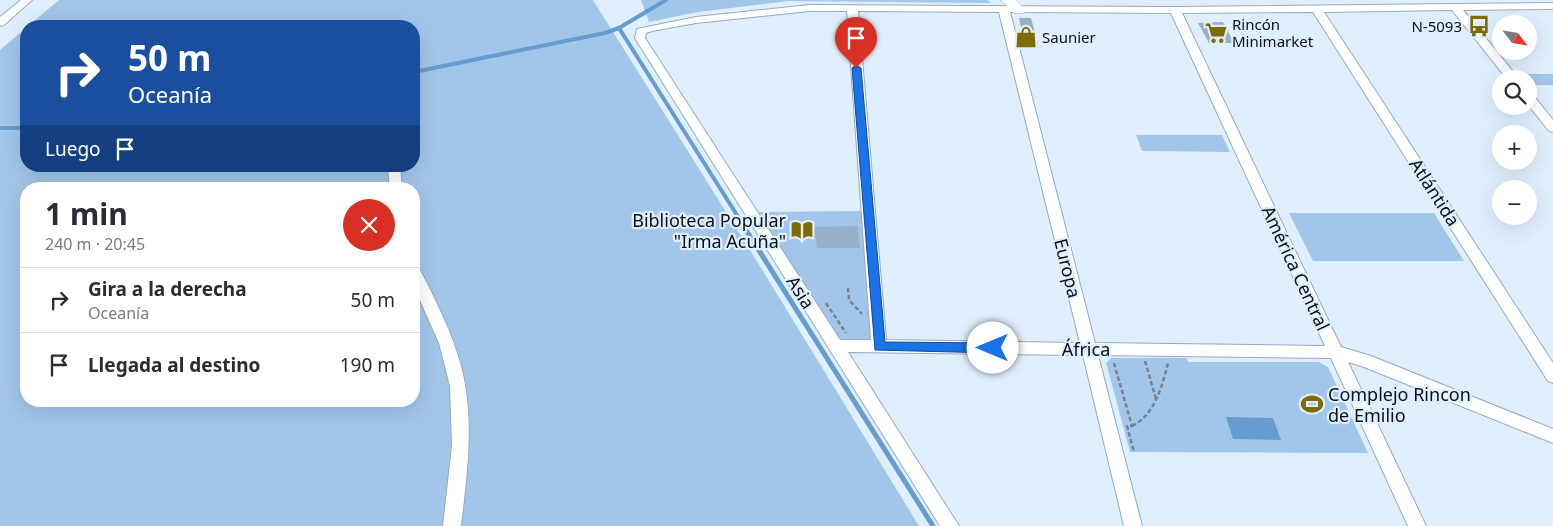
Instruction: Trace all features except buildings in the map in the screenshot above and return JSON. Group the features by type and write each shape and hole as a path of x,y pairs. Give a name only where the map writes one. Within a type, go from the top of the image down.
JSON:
{"main road":[{"path":"1006,5 1019,10"}],"street":[{"path":"0,23 27,0"},
{"path":"879,347 852,8 1006,5"},
{"name":"Europa","path":"1006,5 1088,349 1133,526"},
{"path":"1019,10 1553,6"},
{"path":"1455,7 1506,70"},
{"name":"Asia","path":"852,8 788,9 675,24 641,31 640,38 950,526"},
{"name":"Atlántida","path":"1316,8 1553,376"},
{"name":"América Central","path":"1175,10 1417,526"},
{"path":"1537,107 1552,125"},
{"path":"420,285 450,352 458,387 459,468 452,526"},
{"name":"África","path":"836,346 1335,352 1366,361 1553,436"}],"path":[{"path":"848,288 849,300 867,320"},
{"path":"826,302 848,336"},
{"path":"1116,361 1113,364 1132,426"},
{"path":"1153,361 1144,361 1156,400"},
{"path":"1134,452 1127,426 1140,422 1156,400 1169,361 1161,361"}],"shaded area":[{"path":"59,0 593,0 750,250 919,526 0,526 0,50 20,33 20,172 420,172 420,20 35,20"},
{"path":"641,0 987,0 991,3 788,1 698,12 649,22"},
{"path":"1537,74 1553,74 1553,85 1537,85"},
{"path":"1136,135 1222,135 1230,152 1142,151"},
{"path":"863,211 871,341 842,341 837,337 758,212"},
{"path":"1289,213 1434,213 1464,261 1313,261"},
{"path":"1111,358 1187,358 1188,362 1319,362 1328,367 1368,453 1130,452 1106,363"},
{"path":"1226,417 1273,418 1281,440 1233,439"}],"waterway":[{"path":"619,28 666,0"},
{"path":"420,71 605,33 619,28"},
{"path":"619,28 747,231"},
{"path":"0,128 20,128"},
{"path":"746,230 933,526"}],"place":[{"name":"N-5093","path":"1479,26"},
{"name":"Rincón Minimarket","path":"1216,33"},
{"name":"Saunier","path":"1026,37"},
{"name":"Biblioteca Popular \"Irma Acuña\"","path":"802,230"},
{"name":"Complejo Rincon de Emilio","path":"1312,404"}],"route":[{"path":"856,68 879,347 993,348"}]}
